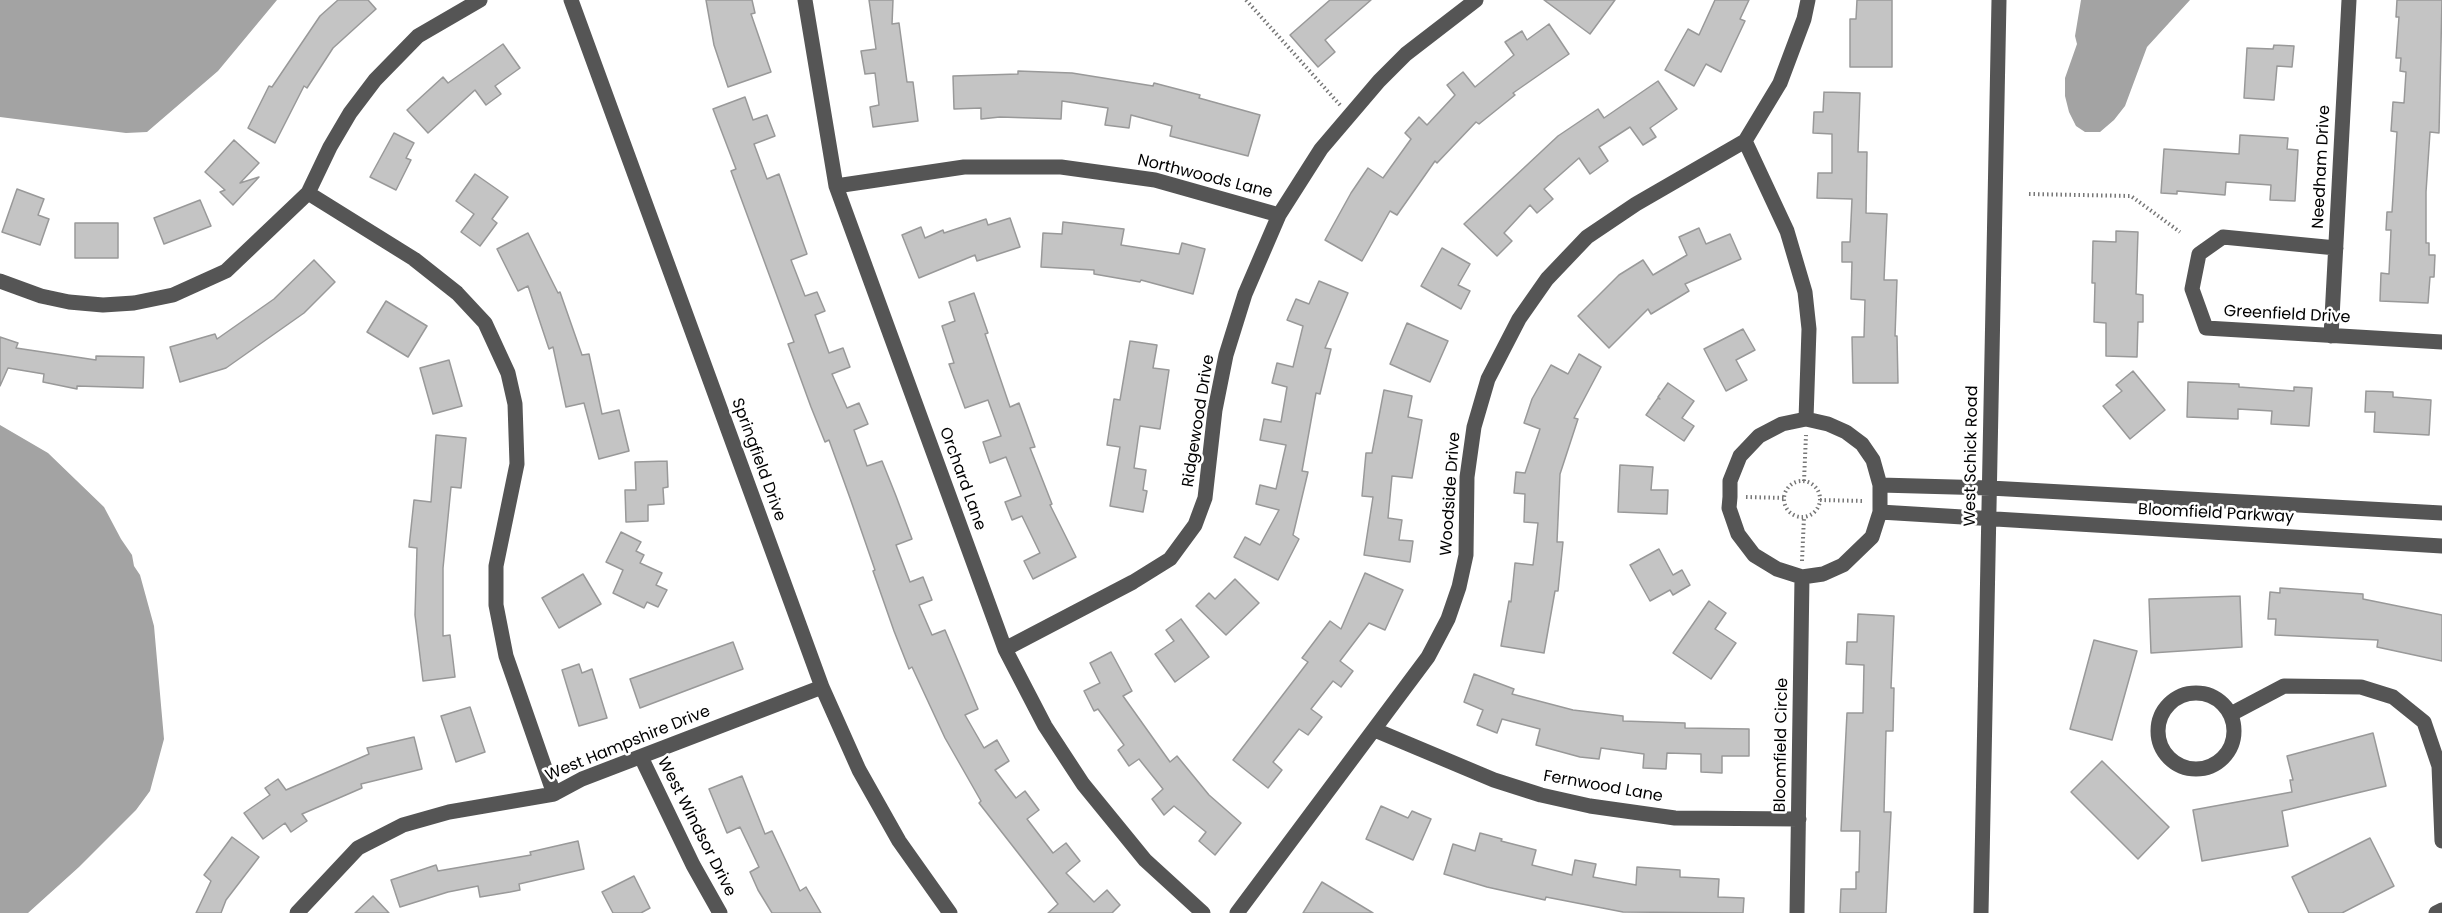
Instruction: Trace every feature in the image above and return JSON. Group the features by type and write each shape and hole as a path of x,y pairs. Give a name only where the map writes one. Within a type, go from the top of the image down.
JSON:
{"street":[{"path":"0,281 41,296 86,304 134,303 173,295 226,271 308,193 330,147 350,113 375,80 418,36 480,0"},
{"name":"Springfield Drive","path":"571,0 822,687 859,770 899,841 950,913"},
{"name":"Orchard Lane","path":"805,0 836,186 1005,648 1045,726 1083,784 1145,860 1203,913"},
{"name":"Ridgewood Drive","path":"1005,648 1133,582 1170,559 1194,525 1205,498 1215,410 1226,355 1245,294 1279,215 1322,149 1349,116 1406,54 1476,0"},
{"name":"Woodside Drive","path":"1237,913 1376,730 1428,657 1453,608 1466,555 1467,477 1474,427 1488,379 1519,319 1547,279 1587,237 1636,204 1745,141 1780,83 1804,19 1808,0"},
{"name":"West Schick Road","path":"1981,913 1999,0"},
{"name":"Needham Drive","path":"2331,336 2349,0"},
{"path":"1745,141 1787,231 1805,292 1809,329 1806,419"},
{"name":"Northwoods Lane","path":"836,186 964,167 1061,167 1155,180 1279,215"},
{"path":"308,193 414,259 457,293 485,323 508,373 515,404 517,464 496,566 496,604 506,656 554,794"},
{"name":"Greenfield Drive","path":"2336,248 2223,237 2199,254 2192,289 2206,328 2442,342"},
{"path":"1806,419 1828,424 1846,432 1862,444 1873,460 1881,485 1880,507 1872,537 1843,565 1823,574 1802,578 1777,569 1754,555 1738,534 1730,508 1730,481 1740,456 1759,436 1782,424 1806,419"},
{"path":"1881,485 1990,488"},
{"name":"Bloomfield Parkway","path":"1990,488 2442,513"},
{"path":"1880,507 1989,519"},
{"name":"Bloomfield Parkway","path":"1989,519 2442,546"},
{"name":"Bloomfield Circle","path":"1797,913 1802,578"},
{"path":"2231,714 2284,686 2361,687 2393,697 2424,722 2439,766 2442,840"},
{"name":"West Hampshire Drive","path":"297,913 358,848 382,834 403,825 449,812 554,794 582,779 822,687"},
{"path":"2194,692 2209,694 2222,702 2231,714 2234,729 2232,744 2224,757 2212,765 2198,769 2182,767 2169,759 2161,747 2157,732 2159,717 2167,704 2180,696 2194,692"},
{"name":"Fernwood Lane","path":"1376,730 1494,780 1541,795 1590,806 1675,818 1799,819"},
{"name":"West Windsor Drive","path":"641,757 693,865 720,913"},
{"path":"2436,913 2442,910"}],"path":[{"path":"1246,0 1349,116"},
{"path":"2029,194 2132,196 2180,232"},
{"path":"1804,481 1806,419"},
{"path":"1804,481 1817,489 1820,500 1813,513 1804,517 1792,514 1785,504 1785,493 1793,484 1804,481"},
{"path":"1730,497 1785,498"},
{"path":"1820,500 1880,507"},
{"path":"1802,578 1804,517"}],"shaded area":[{"path":"0,0 277,0 218,71 147,132 126,133 0,117"},
{"path":"2081,0 2190,0 2147,47 2125,106 2100,132 2085,132 2076,126 2065,96 2065,78 2077,44 2075,36"},
{"path":"0,425 48,453 104,507 132,555 154,626 164,739 150,791 136,810 79,867 28,913 0,913"}],"building":[{"path":"338,0 368,0 376,9 333,48 307,88 304,86 275,143 248,128 269,86 272,87 320,16"},
{"path":"706,0 752,0 755,13 751,14 771,72 728,87 714,45"},
{"path":"869,0 893,0 892,24 899,23 907,82 913,82 918,121 873,127 870,107 879,105 875,73 865,74 861,51 876,49"},
{"path":"1330,0 1371,0 1325,40 1335,52 1318,67 1290,35"},
{"path":"1544,0 1615,0 1590,34"},
{"path":"1715,0 1749,0 1740,19 1745,21 1721,72 1706,64 1694,86 1665,70 1688,29 1699,35"},
{"path":"1857,0 1892,0 1892,67 1850,67 1850,19 1856,19"},
{"path":"2397,0 2442,0 2439,133 2430,132 2426,192 2426,243 2429,243 2429,255 2435,255 2434,277 2430,277 2428,303 2380,301 2381,273 2389,274 2391,230 2386,230 2387,212 2392,212 2397,132 2391,131 2393,102 2404,103 2406,72 2400,71 2401,58 2396,58 2399,17 2396,17"},
{"path":"1549,24 1569,54 1513,93 1515,95 1479,124 1476,122 1437,163 1435,161 1397,215 1390,211 1362,261 1325,240 1368,168 1383,178 1411,139 1405,133 1419,117 1427,125 1455,95 1447,85 1463,72 1475,87 1514,55 1505,42 1522,31 1527,40"},
{"path":"503,44 520,68 495,86 501,94 486,105 475,90 428,133 407,110 443,77 448,83"},
{"path":"2274,45 2294,46 2292,67 2277,66 2274,100 2244,98 2247,48 2273,49"},
{"path":"1018,71 1072,73 1153,86 1154,83 1200,95 1199,98 1260,115 1248,156 1170,136 1172,126 1131,115 1129,128 1105,125 1108,108 1062,101 1061,119 1000,117 981,119 981,108 954,109 953,76 1018,74"},
{"path":"1658,81 1677,109 1650,128 1656,137 1643,145 1630,127 1599,147 1608,161 1590,174 1579,158 1544,189 1553,199 1537,213 1530,205 1504,233 1512,241 1497,256 1464,224 1558,136 1598,109 1604,118"},
{"path":"1824,92 1860,93 1858,152 1867,152 1866,213 1887,214 1884,280 1897,280 1895,336 1897,336 1898,383 1853,383 1852,337 1864,337 1865,300 1851,299 1852,262 1842,262 1842,242 1850,242 1852,199 1817,198 1818,173 1832,173 1832,134 1813,133 1814,112 1823,112"},
{"path":"745,97 753,120 767,115 775,136 754,144 767,179 779,174 807,254 791,260 805,296 817,292 825,311 815,315 829,353 843,348 850,367 832,374 847,408 859,403 868,424 854,430 867,466 882,461 896,496 912,539 896,545 910,582 923,577 932,600 919,605 932,635 945,630 978,709 965,715 984,748 997,740 1009,761 995,770 1016,798 1025,791 1039,810 1027,819 1053,853 1066,843 1080,861 1066,873 1094,902 1107,890 1120,905 1112,913 1048,913 1058,904 979,803 981,801 945,738 912,667 909,669 829,440 825,442 788,344 794,342 731,171 736,169 713,109"},
{"path":"394,133 414,143 406,158 411,160 396,190 370,177"},
{"path":"2240,135 2288,138 2287,149 2298,150 2295,201 2270,200 2271,185 2226,182 2225,195 2177,191 2177,194 2161,193 2164,149 2239,154"},
{"path":"234,140 259,163 240,183 259,177 233,205 220,192 225,190 205,172"},
{"path":"475,174 508,197 492,219 497,223 480,246 461,232 474,214 456,201"},
{"path":"17,189 44,199 38,215 49,219 40,245 2,232"},
{"path":"200,200 211,226 164,244 154,218"},
{"path":"1010,218 1020,247 977,261 975,255 919,278 902,235 921,227 925,238 943,230 944,233 986,219 988,225"},
{"path":"1063,222 1124,229 1121,245 1179,254 1182,243 1205,249 1193,294 1141,280 1140,282 1094,274 1094,270 1041,267 1043,233 1062,234"},
{"path":"75,223 118,223 118,258 75,258"},
{"path":"1699,228 1706,244 1730,234 1741,259 1685,284 1689,291 1651,314 1648,309 1609,348 1578,316 1619,275 1643,260 1653,275 1687,255 1679,237"},
{"path":"2116,231 2138,232 2136,294 2143,295 2143,322 2138,322 2137,357 2106,356 2106,323 2094,322 2093,241 2116,242"},
{"path":"528,233 558,293 560,292 582,355 589,354 602,414 619,410 629,451 599,459 584,403 566,407 553,347 549,349 528,286 518,291 497,249"},
{"path":"1442,248 1470,264 1458,285 1470,291 1461,309 1421,286"},
{"path":"314,260 335,282 304,313 226,368 180,382 170,347 215,334 217,339 274,299"},
{"path":"1319,281 1348,293 1325,348 1331,349 1320,394 1316,393 1302,471 1308,472 1293,535 1299,539 1278,580 1234,557 1245,537 1260,545 1279,510 1256,504 1260,485 1276,489 1286,445 1260,440 1264,419 1281,422 1287,387 1272,383 1277,363 1293,367 1303,326 1287,320 1296,299 1309,304"},
{"path":"974,293 988,333 985,334 1010,407 1019,403 1035,447 1030,448 1052,504 1050,505 1076,557 1033,579 1024,561 1040,553 1022,516 1012,520 1005,502 1021,496 1006,457 990,463 983,442 1001,436 988,400 965,408 949,364 954,363 942,326 955,321 949,302"},
{"path":"386,301 427,326 408,357 367,332"},
{"path":"1407,323 1448,341 1430,382 1390,364"},
{"path":"1743,329 1755,350 1736,360 1747,380 1726,391 1704,349"},
{"path":"0,337 18,343 16,348 96,360 96,356 144,357 143,388 77,386 77,389 43,382 44,374 8,368 0,386"},
{"path":"1130,341 1157,345 1153,368 1169,370 1160,429 1140,426 1134,468 1146,470 1143,490 1147,491 1143,512 1110,506 1120,447 1107,445 1114,399 1120,400"},
{"path":"1579,354 1601,367 1574,418 1578,419 1560,474 1557,542 1563,542 1558,591 1555,591 1544,653 1501,646 1509,601 1511,602 1515,563 1533,565 1538,523 1524,522 1525,494 1514,493 1516,472 1525,473 1540,429 1524,423 1532,399 1551,365 1568,374"},
{"path":"449,360 462,406 433,414 420,368"},
{"path":"2133,371 2165,410 2130,439 2103,406 2122,391 2116,385"},
{"path":"2188,382 2239,384 2239,387 2294,391 2294,387 2312,388 2309,426 2271,424 2272,411 2238,409 2238,419 2187,417"},
{"path":"1668,383 1694,401 1682,418 1694,426 1684,441 1646,415 1658,398 1660,399 1658,397"},
{"path":"1384,390 1412,396 1408,417 1422,420 1412,478 1392,476 1388,518 1402,520 1399,540 1413,541 1410,562 1364,555 1373,497 1362,496 1366,453 1372,453"},
{"path":"2366,391 2393,392 2393,397 2431,400 2429,435 2374,432 2375,412 2365,412"},
{"path":"436,435 466,438 461,488 451,487 443,568 443,636 450,635 455,677 423,681 415,615 417,548 409,547 414,500 431,502"},
{"path":"667,461 668,487 663,488 664,504 648,505 648,521 626,522 625,490 636,490 635,462"},
{"path":"1620,465 1653,467 1651,490 1668,490 1667,514 1618,512"},
{"path":"621,532 641,542 636,551 644,555 640,563 662,573 656,585 667,590 658,607 647,602 644,608 613,593 623,570 606,562"},
{"path":"1659,549 1673,575 1682,570 1690,585 1673,595 1670,590 1650,601 1630,565"},
{"path":"1365,573 1403,590 1385,630 1369,623 1340,661 1353,671 1341,687 1333,681 1311,709 1322,717 1308,735 1299,729 1273,762 1282,770 1268,788 1233,760 1308,662 1302,658 1330,621 1341,629"},
{"path":"583,574 601,604 559,628 542,598"},
{"path":"1235,579 1259,603 1226,635 1196,606 1209,593 1215,599"},
{"path":"2280,588 2363,594 2363,599 2442,615 2442,661 2377,647 2378,640 2275,635 2276,619 2268,619 2270,592 2280,593"},
{"path":"2240,596 2242,647 2151,653 2149,599"},
{"path":"1709,601 1726,613 1715,629 1736,643 1711,679 1673,653"},
{"path":"1858,614 1894,616 1891,688 1894,688 1893,731 1886,731 1884,812 1891,812 1886,913 1840,913 1841,889 1856,889 1856,872 1859,872 1860,831 1841,831 1847,713 1863,713 1864,665 1846,664 1847,642 1857,642"},
{"path":"1181,619 1209,657 1175,682 1155,654 1174,641 1166,630"},
{"path":"2094,640 2137,651 2112,740 2070,729"},
{"path":"733,642 743,669 640,708 630,679"},
{"path":"1111,652 1132,691 1123,696 1170,762 1177,756 1209,795 1241,823 1215,855 1199,841 1206,832 1174,806 1164,815 1152,799 1163,789 1139,759 1129,766 1118,750 1124,745 1098,709 1094,711 1084,691 1100,683 1090,663"},
{"path":"579,664 582,673 592,669 607,718 579,726 562,670"},
{"path":"1474,674 1514,689 1512,694 1573,710 1623,716 1623,721 1685,723 1685,728 1749,729 1749,756 1722,756 1722,773 1701,772 1701,754 1667,753 1666,769 1643,768 1644,754 1601,748 1599,759 1580,757 1536,745 1540,729 1502,719 1497,733 1477,725 1483,710 1464,702"},
{"path":"470,707 485,752 456,762 441,716"},
{"path":"2373,733 2386,786 2282,811 2288,846 2202,861 2193,810 2292,792 2290,780 2293,780 2287,756"},
{"path":"414,737 422,769 361,784 362,788 302,814 307,821 291,832 285,823 263,839 244,813 270,795 265,788 278,779 286,790 369,754 367,748"},
{"path":"2102,761 2169,827 2138,859 2071,792"},
{"path":"742,776 765,834 772,831 800,891 806,887 821,913 772,913 758,890 750,872 759,867 740,827 727,833 709,789"},
{"path":"1381,806 1408,818 1412,811 1431,819 1413,860 1366,839"},
{"path":"1480,833 1536,850 1532,865 1572,875 1575,860 1596,864 1593,877 1636,885 1637,867 1680,870 1680,877 1719,879 1718,897 1744,898 1743,913 1623,912 1546,897 1545,900 1487,887 1444,874 1453,844 1475,851"},
{"path":"232,837 259,857 226,900 221,913 196,913 211,881 204,875"},
{"path":"2370,838 2394,886 2342,913 2309,913 2292,877"},
{"path":"578,841 584,869 519,884 520,890 480,897 478,886 448,892 400,907 391,880 436,865 438,871 531,855 530,852"},
{"path":"634,876 650,908 641,913 613,913 602,892"},
{"path":"1322,882 1373,913 1303,913"},
{"path":"373,896 389,913 355,913"}]}
